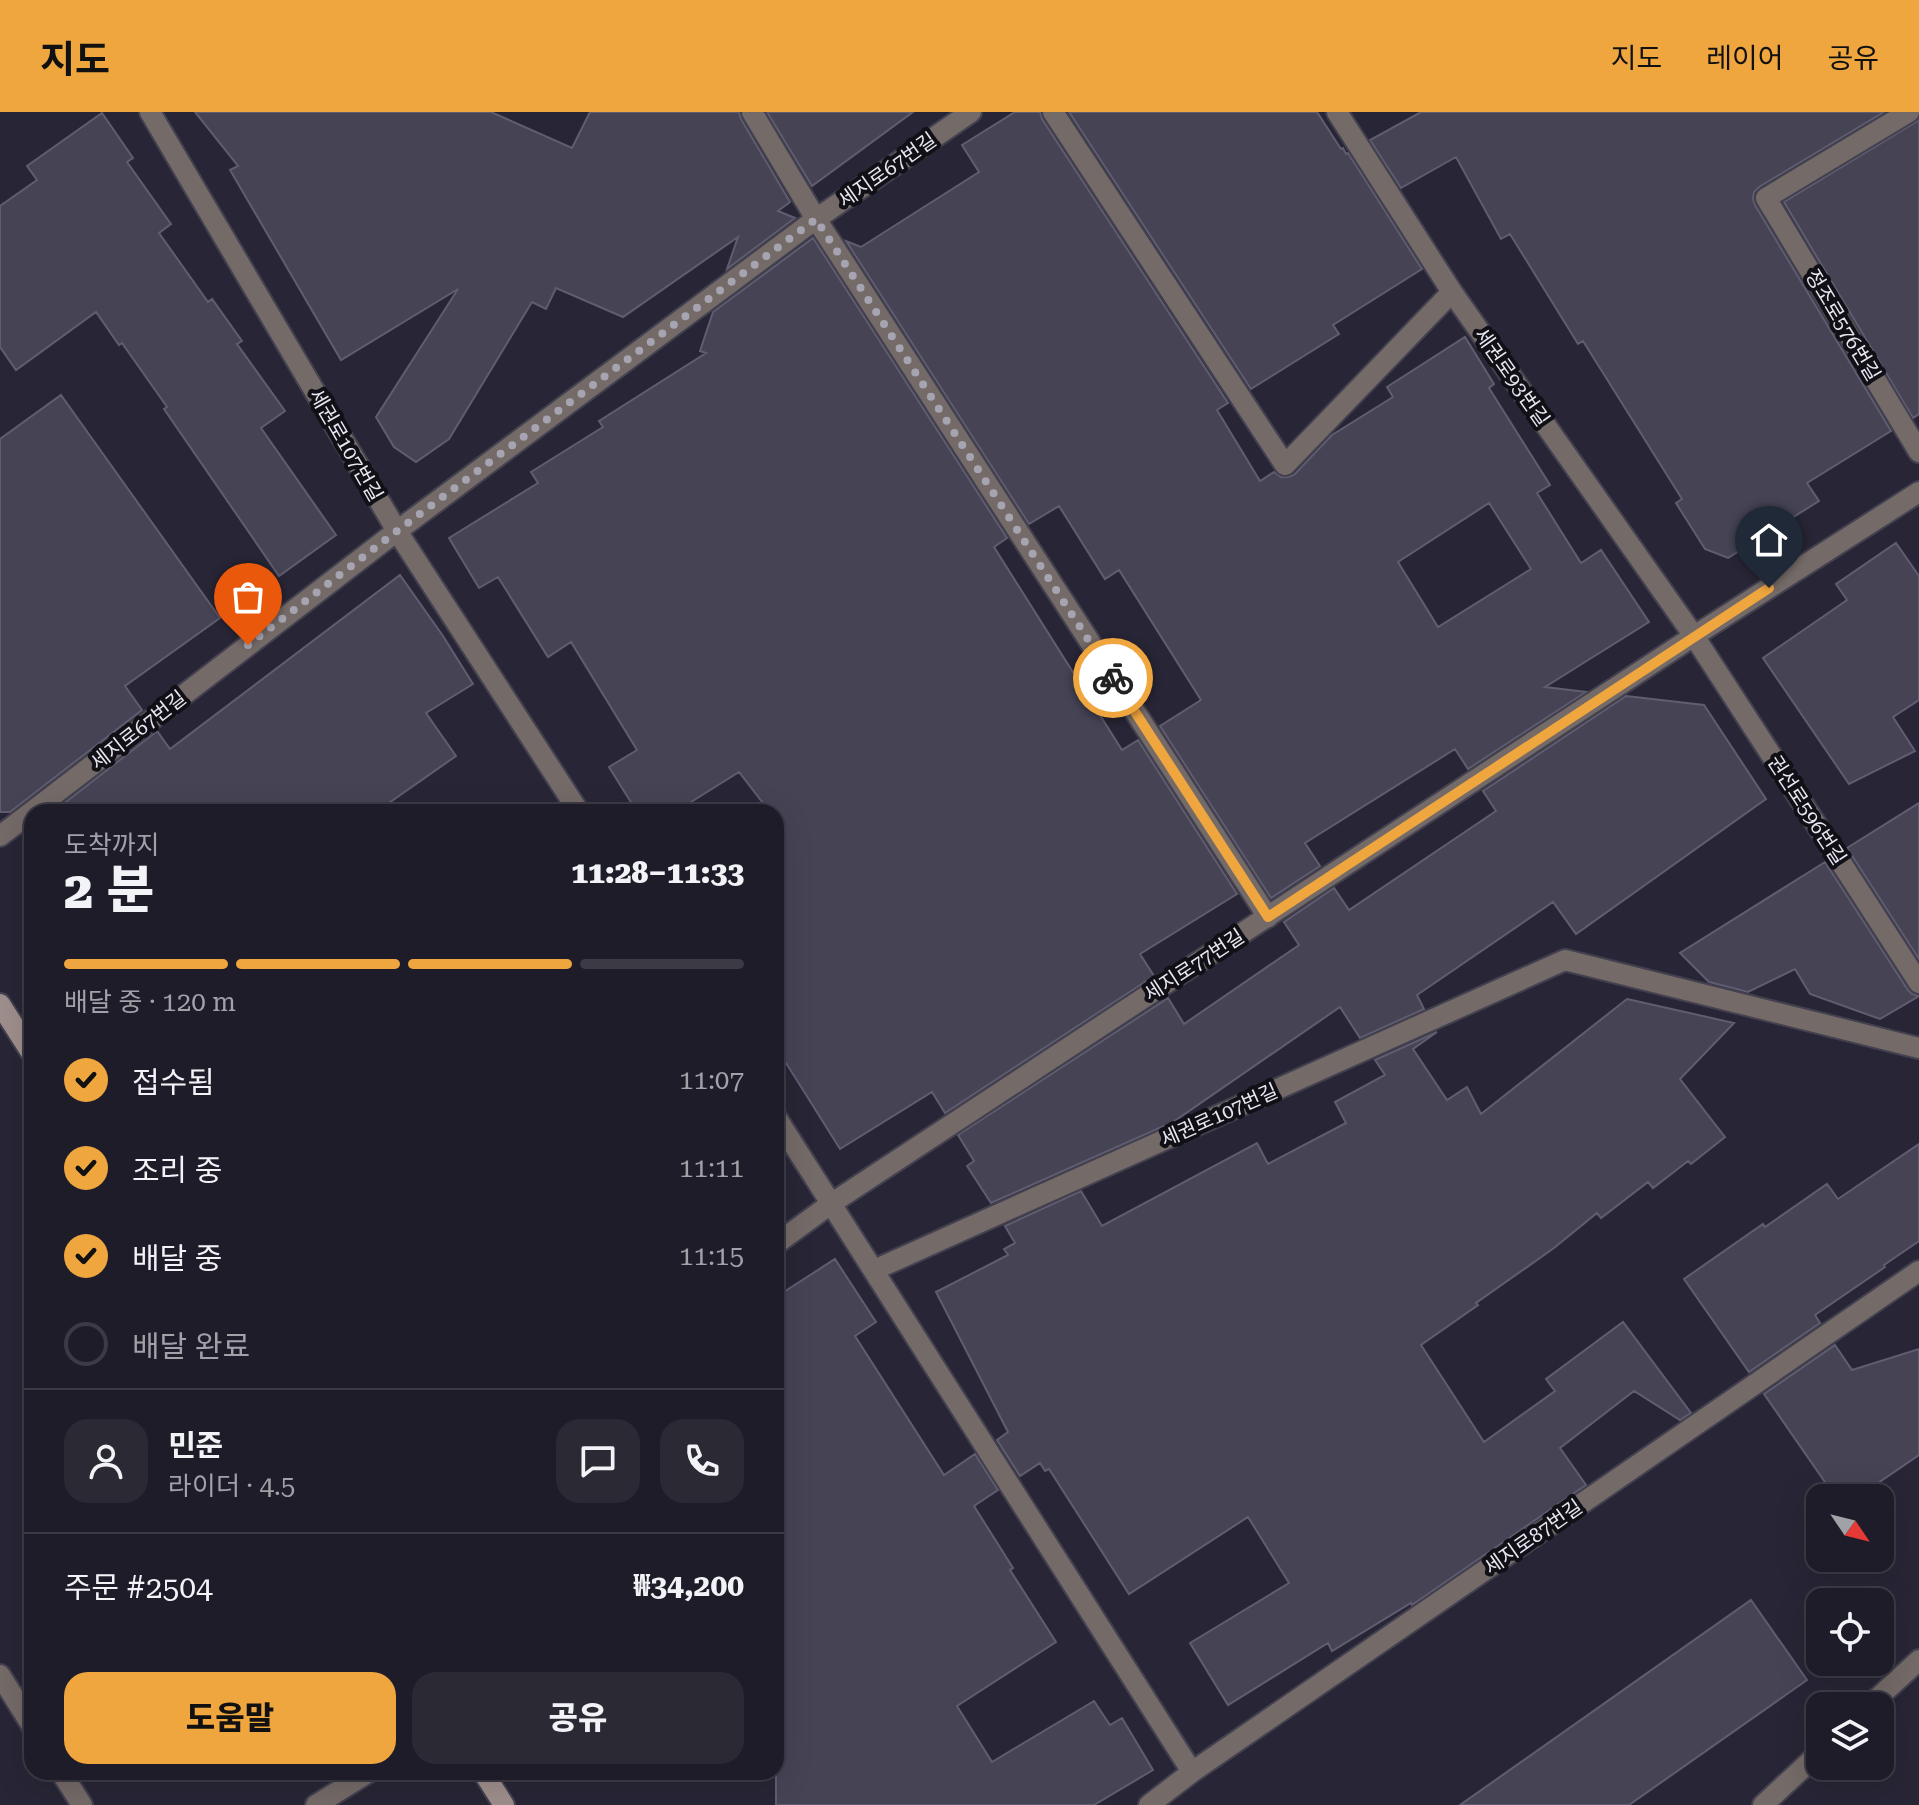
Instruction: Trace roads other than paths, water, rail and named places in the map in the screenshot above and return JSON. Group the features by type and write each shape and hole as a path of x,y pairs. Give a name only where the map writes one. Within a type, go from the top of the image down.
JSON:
{"street":[{"name":"세권로107번길","path":"150,112 397,531 574,804"},
{"path":"752,112 816,219 1268,917"},
{"name":"세지로67번길","path":"42,804 397,531 816,219 971,112"},
{"path":"1053,112 1285,465 1452,292"},
{"name":"세권로93번길","path":"1337,112 1452,292 1694,636"},
{"name":"정조로576번길","path":"1909,112 1766,198 1919,452"},
{"path":"1694,636 1919,492"},
{"name":"세지로77번길","path":"784,1238 832,1203 1694,636"},
{"name":"권선로596번길","path":"1694,636 1919,983"},
{"name":"세지로67번길","path":"0,836 24,818"},
{"name":"세권로107번길","path":"874,1270 1565,960 1919,1048"},
{"path":"0,1004 24,1042"},
{"path":"784,1129 1192,1772"},
{"name":"세지로87번길","path":"1149,1805 1192,1772 1919,1271"},
{"path":"1884,1692 1919,1660"},
{"path":"0,1675 24,1713"},
{"path":"1763,1805 1806,1765"},
{"path":"66,1780 82,1805"},
{"path":"316,1805 356,1780"},
{"path":"488,1780 504,1805"}]}
